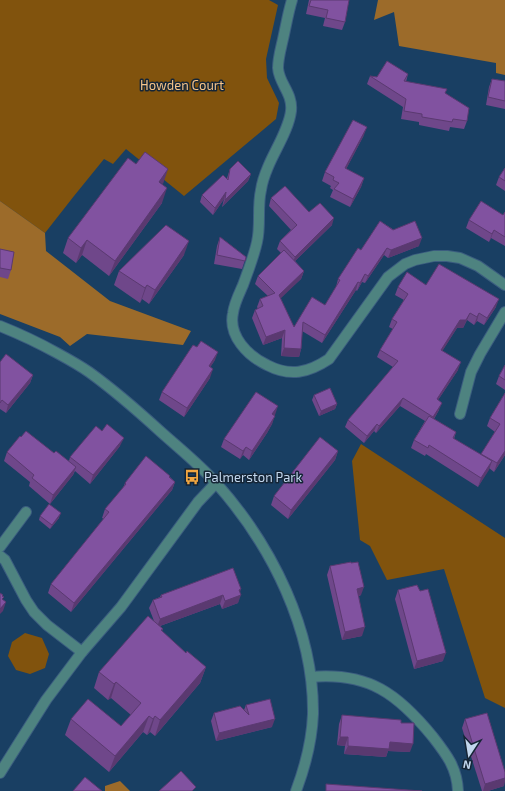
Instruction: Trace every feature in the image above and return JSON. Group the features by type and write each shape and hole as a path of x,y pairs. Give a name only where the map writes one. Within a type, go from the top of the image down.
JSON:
{"street":[{"path":"292,0 279,58 278,70 288,92 291,102 291,112 286,128 268,167 261,190 258,240 249,270 232,314 233,327 242,347 262,363 278,371 298,372 318,367 329,359 388,277 405,264 424,258 447,256 460,258 478,266 505,285"},
{"path":"460,414 471,372 505,312"},
{"path":"0,326 25,336 89,371 136,409 216,483 253,531 273,565 292,606 303,640 311,676 313,714 310,739 296,791"},
{"path":"0,773 46,700 82,652 122,607 198,502 216,483"},
{"path":"0,546 26,512"},
{"path":"0,556 5,560 34,612 47,625 82,652"},
{"path":"311,676 338,676 369,683 405,705 422,723 448,757 455,770 458,791"}],"green space":[{"name":"Howden Court","path":"0,0 269,0 278,5 266,59 267,78 279,103 276,119 184,196 126,149 113,164 104,159 45,233 0,201"},
{"path":"361,444 505,538 505,708 485,698 444,569 387,580 370,546 360,540 352,461"},
{"path":"25,633 42,638 49,654 45,668 30,674 16,670 8,656 12,642"}],"shaded area":[{"path":"378,0 505,0 505,75 496,73 496,63 399,46 394,12 374,20"},
{"path":"0,201 45,233 46,251 110,301 191,331 183,345 87,334 70,346 60,337 0,314"},
{"path":"120,781 130,791 105,791 105,786"}],"building":[{"path":"311,0 349,0 345,22 326,18 328,10 309,6"},
{"path":"387,61 408,74 404,81 447,89 445,93 469,108 467,121 453,119 452,122 422,117 422,114 404,111 406,99 370,76 377,77"},
{"path":"492,79 505,81 505,101 488,97"},
{"path":"353,120 367,127 345,168 364,178 353,199 334,189 339,183 333,180 334,177 325,172"},
{"path":"145,152 168,169 159,182 167,188 115,261 87,240 81,248 68,238 128,158 136,164"},
{"path":"238,161 251,174 225,200 226,192 215,208 202,195 223,175 228,180 230,169"},
{"path":"505,168 505,181 499,177"},
{"path":"285,186 309,212 320,203 334,218 295,257 280,241 297,225 271,198"},
{"path":"481,201 503,215 505,212 505,237 494,230 492,234 469,220"},
{"path":"380,221 393,230 415,221 422,238 391,250 387,248 368,276 365,274 360,283 358,282 325,335 303,322 301,349 284,348 285,330 266,337 255,310 263,306 260,299 275,293 258,276 284,250 304,271 279,295 294,327 312,297 325,305 340,280 338,279 358,248 361,250"},
{"path":"166,225 189,241 155,290 147,285 145,288 119,271"},
{"path":"220,237 246,257 245,261 217,255"},
{"path":"0,249 14,252 11,270 0,268"},
{"path":"439,264 499,299 487,318 479,313 477,317 470,313 466,320 460,320 441,350 461,362 437,399 442,403 433,417 403,398 379,426 377,424 367,436 348,420 398,361 380,350 397,322 392,319 408,294 398,287 407,272 426,285"},
{"path":"201,341 218,352 209,366 213,369 187,408 162,392 193,345 197,347"},
{"path":"6,354 33,375 8,405 2,400 0,403 0,362"},
{"path":"505,365 505,380 499,376"},
{"path":"330,388 337,404 321,411 314,395"},
{"path":"256,392 278,406 272,414 275,416 252,451 246,447 243,451 224,439"},
{"path":"505,393 505,451 497,463 481,454 500,424 490,418"},
{"path":"429,416 456,432 453,438 492,461 481,478 429,445 428,448 414,440"},
{"path":"107,424 124,438 93,475 70,457 96,426 102,431"},
{"path":"26,431 54,453 56,451 76,467 53,495 32,478 34,475 7,452"},
{"path":"320,437 338,451 291,510 274,496"},
{"path":"146,456 175,482 74,603 51,584 109,512 105,509 126,484 125,483"},
{"path":"49,504 61,513 52,525 40,516"},
{"path":"358,562 364,587 357,589 365,627 345,632 330,566"},
{"path":"233,568 241,589 239,590 241,595 225,601 223,595 160,619 153,600 162,597 161,595"},
{"path":"417,585 420,591 428,589 446,653 417,661 398,590"},
{"path":"0,593 4,597 2,599 6,602 0,609"},
{"path":"148,616 186,653 187,651 206,667 160,720 155,716 153,719 149,716 115,756 71,719 88,699 121,726 141,703 116,682 114,684 99,672"},
{"path":"270,699 275,719 219,733 214,713 240,706 249,715 246,705"},
{"path":"487,713 505,772 505,778 485,784 465,719"},
{"path":"342,715 401,720 401,723 414,723 413,744 390,742 389,749 348,746 348,737 340,737"},
{"path":"181,771 196,787 192,791 159,791"},
{"path":"85,777 102,791 73,791"},
{"path":"326,784 422,791 326,791"}],"place":[{"name":"Palmerston Park","path":"192,477"}]}
